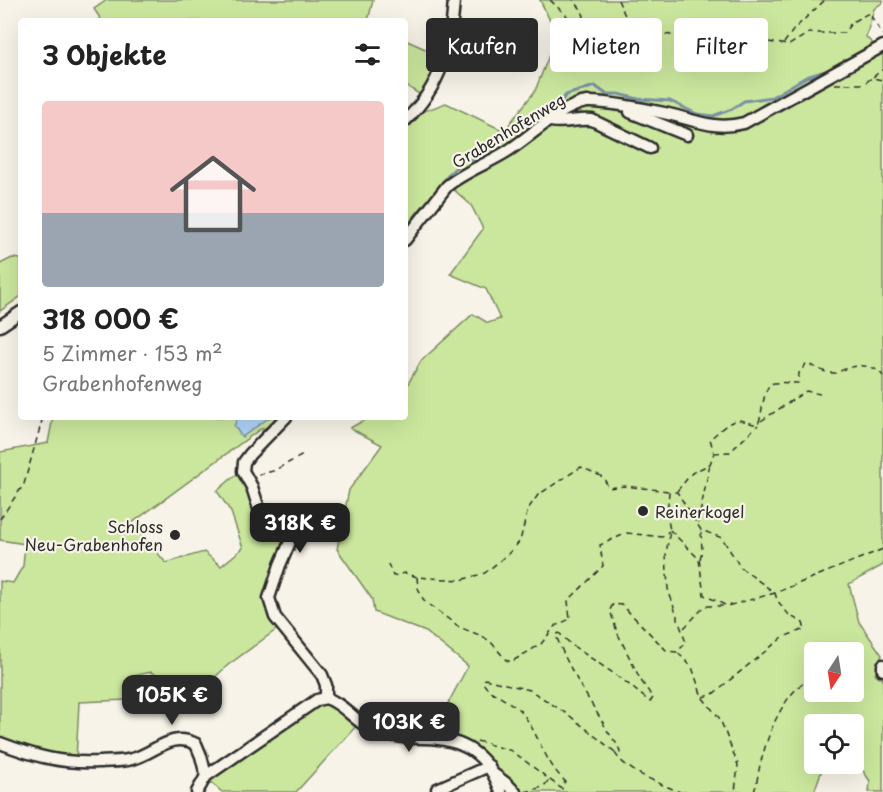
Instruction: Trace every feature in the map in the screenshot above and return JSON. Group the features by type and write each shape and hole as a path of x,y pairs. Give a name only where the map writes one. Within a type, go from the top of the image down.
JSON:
{"street":[{"path":"408,118 428,94 441,70 450,39 454,0"},
{"name":"Grabenhofenweg","path":"408,236 455,179 505,153 572,106 588,102 622,106 664,113 714,126 729,127 744,123 883,46"},
{"path":"622,106 631,113 687,135"},
{"path":"551,121 561,123 592,120 650,147"},
{"path":"0,326 18,314"},
{"path":"283,420 250,454 244,462 243,471 252,487 260,512 268,523 284,529 290,537 269,598 275,617 322,675 326,685 326,698"},
{"path":"883,665 883,670"},
{"path":"197,792 206,776 317,700 326,698 334,700 364,724 384,733 402,739 427,738 460,743 474,751 489,766 501,792"},
{"path":"0,743 40,758 99,762 132,759 171,740 180,740 196,744 206,776"},
{"path":"437,789 489,766"},
{"path":"495,776 514,792"}],"path":[{"path":"549,0 568,17 583,20 581,9 573,0"},
{"path":"618,0 627,20 661,33 732,48 768,42 789,45 809,33 844,33 852,22 869,14 883,35"},
{"path":"784,44 794,29 825,0"},
{"path":"821,81 832,85 863,84 883,69"},
{"path":"873,78 883,80"},
{"path":"759,423 767,385 772,382 798,383 799,373 806,364 834,373 850,367 866,365 881,372 883,376"},
{"path":"714,453 730,452 759,423 806,391 820,394"},
{"path":"0,519 24,484 42,420"},
{"path":"698,524 714,453 710,439 734,420 742,420 754,425 759,423"},
{"path":"245,475 273,471 303,455"},
{"path":"677,492 692,473 710,464"},
{"path":"388,564 393,576 405,573 461,580 484,573 520,541 528,509 538,495 581,467 603,477 609,488 625,486 677,492"},
{"path":"669,492 667,515 670,530 666,554 668,589 686,643 677,652"},
{"path":"677,492 701,530 702,551 699,560 704,595 728,606"},
{"path":"670,530 699,560"},
{"path":"417,576 418,588 424,601 459,627 482,636 506,660 512,662 541,644 555,626 570,619 568,601 603,566 600,545 627,533 662,537 670,530"},
{"path":"701,530 722,538 741,568 775,593 777,600 789,615 803,623 805,629 783,637 712,694 702,697"},
{"path":"682,629 705,606 728,606 775,593 883,549"},
{"path":"615,752 620,753 617,743 570,669 556,635 559,633 573,646 622,679 650,702 653,698 640,679 617,632 610,610 613,604 622,605 667,651 677,652 692,667 702,697 720,719 738,765 735,792"},
{"path":"460,743 466,738 512,751 562,790 565,781 544,753 523,714 511,702 486,688 483,683 486,679 530,690 570,716 615,752 620,761 657,783 680,792"},
{"path":"754,792 764,750 779,710 804,683"},
{"path":"525,792 543,787 550,779"}],"green space":[{"path":"107,0 373,0 369,18 100,18 94,9"},
{"path":"540,0 883,0 874,9 866,37 883,53 883,565 849,584 859,622 882,655 875,674 883,679 883,792 869,792 870,781 864,772 864,714 804,714 804,774 820,774 814,792 521,792 481,753 438,722 468,666 426,632 374,612 372,599 337,549 349,490 382,445 350,428 365,420 408,420 408,384 421,361 473,314 488,323 500,319 486,289 450,274 483,229 471,205 444,181 408,223 408,117 446,103 504,131 535,91 550,53 550,72 662,72 662,18 550,18 550,21"},
{"path":"408,41 426,49 426,72 432,72 422,96 408,87"},
{"path":"12,258 18,259 18,298 0,311 0,264"},
{"path":"52,420 281,420 259,430 132,523 166,563 204,552 221,566 243,548 231,512 217,491 237,474 245,485 258,522 287,542 266,595 276,630 228,665 178,712 162,690 167,682 151,672 129,677 127,700 79,702 76,760 0,739 0,581 13,583 23,566 25,544 0,540 0,452 48,443"},
{"path":"325,702 359,723 296,792 222,792 207,779"}],"water":[{"path":"237,420 266,420 242,437 234,426"}],"waterway":[{"path":"551,114 566,95 595,86 606,94 670,101 697,114 713,116 732,109 744,101 772,97 806,77 829,70"},
{"path":"416,218 450,173 464,160 483,157 512,142"}],"place":[{"name":"Reinerkogel","path":"643,511"},
{"name":"Schloss Neu-Grabenhofen","path":"175,535"}]}
